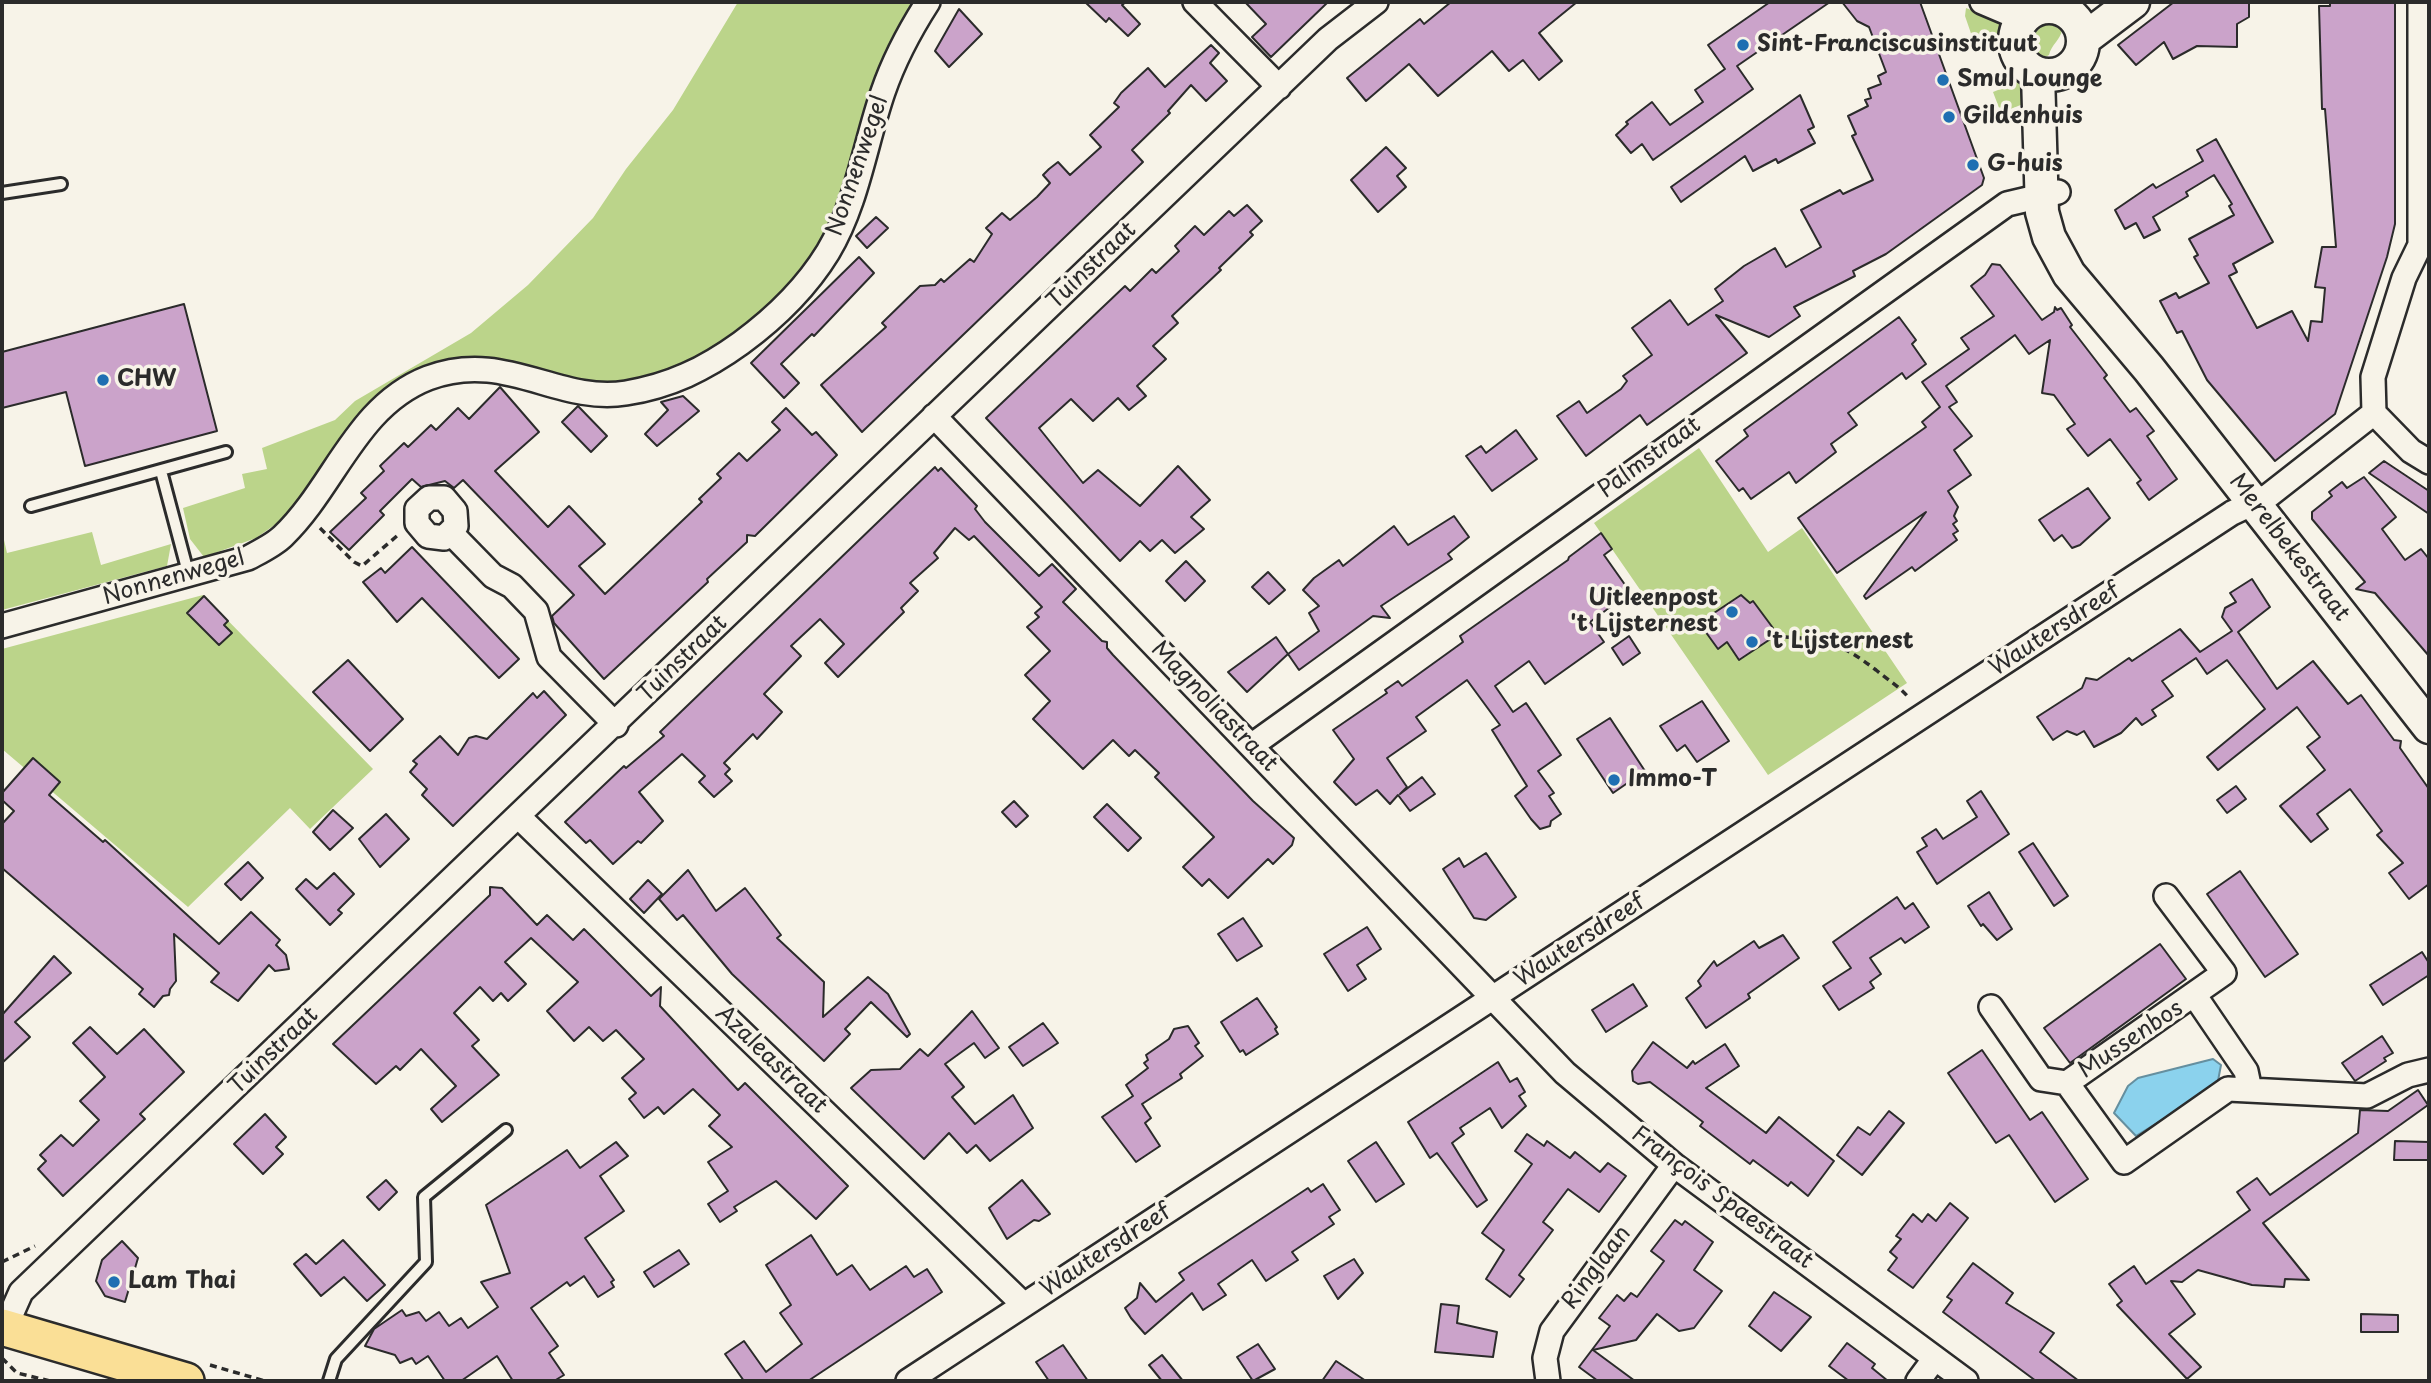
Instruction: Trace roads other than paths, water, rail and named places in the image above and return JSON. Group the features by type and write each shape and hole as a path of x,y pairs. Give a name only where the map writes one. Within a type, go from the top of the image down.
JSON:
{"main road":[{"path":"3,1338 186,1381"}],"street":[{"name":"Nonnenwegel","path":"2,626 190,576 247,558 282,538 304,512 363,427 399,394 428,379 457,370 490,368 578,390 622,394 689,376 712,364 757,331 791,301 829,251 849,203 883,91 907,38 928,2"},
{"path":"1195,2 1279,87"},
{"name":"Tuinstraat","path":"3,1338 21,1292 616,725 1328,39 1376,2"},
{"path":"1982,2 2056,17 2133,2"},
{"path":"2056,17 2078,61 2049,74 2021,61 2014,40 2056,17 2102,2"},
{"path":"2420,2 2424,245 2404,278 2373,377 2375,413 2411,451 2429,462"},
{"name":"Merelbekestraat","path":"2049,74 2050,194 2072,244 2149,369 2429,727"},
{"name":"Palmstraat","path":"1251,746 2007,204 2050,194"},
{"name":"Wautersdreef","path":"908,1381 2240,508 2268,496 2375,413"},
{"name":"Magnoliastraat","path":"934,416 1494,998"},
{"path":"429,498 443,498 455,511 456,526 450,532 444,538 428,536 417,523 417,509 429,498"},
{"path":"450,532 493,576 512,586 536,611 549,657 616,725"},
{"name":"Azaleastraat","path":"518,816 1024,1305"},
{"name":"Mussenbos","path":"1991,1007 2041,1079 2067,1083 2224,973 2166,896"},
{"name":"Mussenbos","path":"2194,996 2246,1071 2250,1090"},
{"name":"François Spaestraat","path":"1494,998 1565,1073 1674,1165 1966,1381"},
{"name":"Mussenbos","path":"2067,1083 2124,1162 2228,1089 2367,1096 2408,1075 2429,1070"},
{"name":"Ringlaan","path":"1548,1381 1545,1358 1552,1331 1674,1165"},
{"path":"1918,1381 1935,1358"}],"lane":[{"path":"2,193 61,184"},
{"path":"31,506 226,452"},
{"path":"161,471 190,576"},
{"path":"329,1381 336,1359 426,1262 424,1197 506,1130"}],"water":[{"path":"2213,1059 2221,1065 2217,1086 2136,1136 2114,1113 2128,1086 2138,1078"}],"place":[{"name":"Sint-Franciscusinstituut","path":"1743,45"},
{"name":"Smul Lounge","path":"1943,80"},
{"name":"Gildenhuis","path":"1949,117"},
{"name":"G-huis","path":"1973,165"},
{"name":"CHW","path":"103,380"},
{"name":"Uitleenpost 't Lijsternest","path":"1732,612"},
{"name":"'t Lijsternest","path":"1752,642"},
{"name":"Immo-T","path":"1614,780"},
{"name":"Lam Thai","path":"114,1282"}]}
